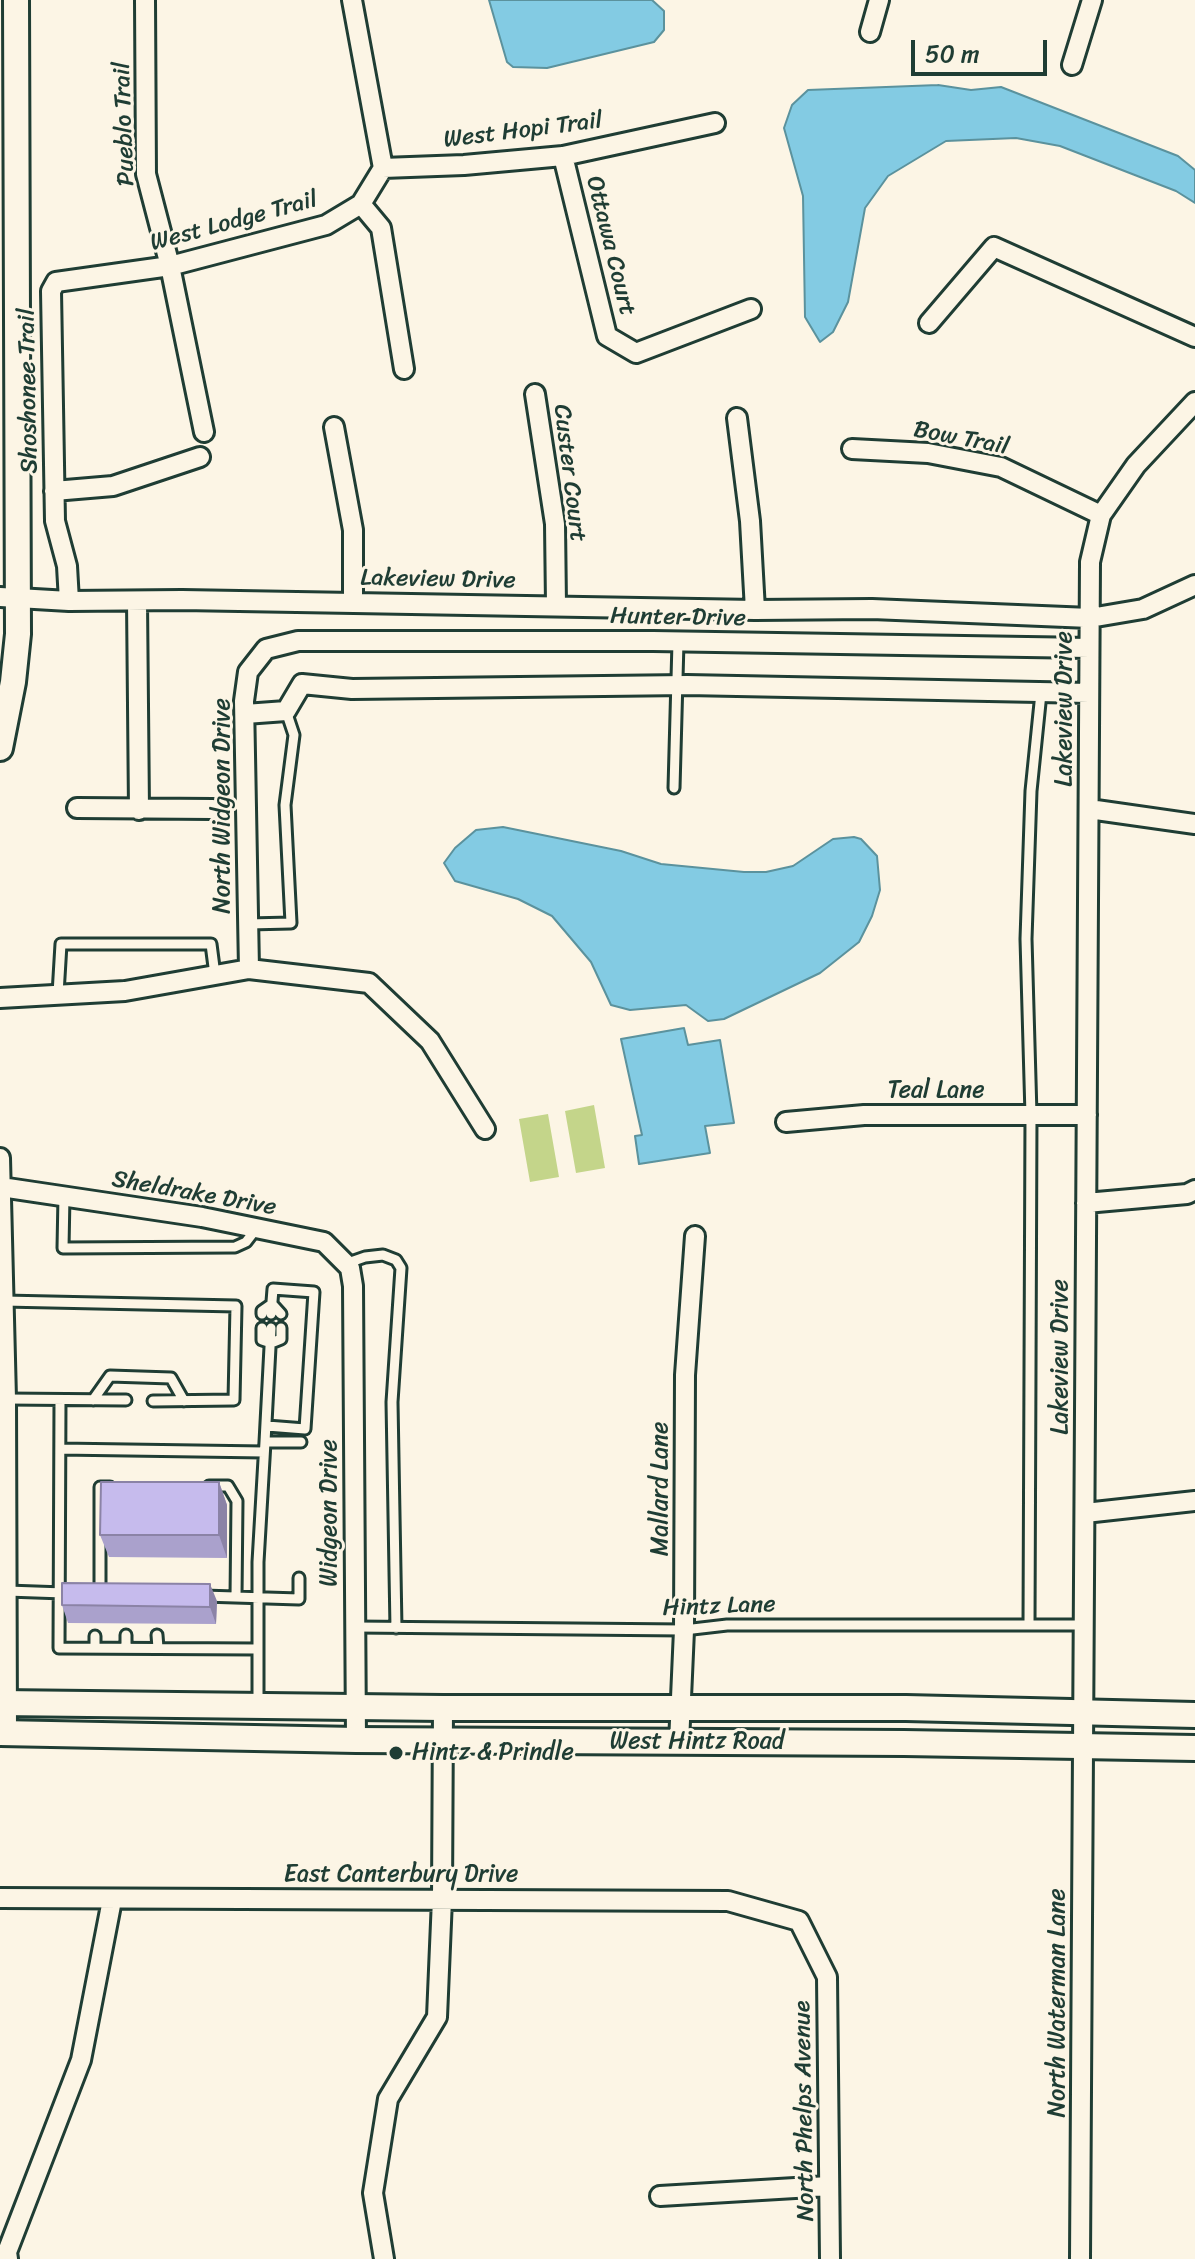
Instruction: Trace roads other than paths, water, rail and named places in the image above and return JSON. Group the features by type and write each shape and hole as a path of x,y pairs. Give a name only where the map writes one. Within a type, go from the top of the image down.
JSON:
{"main road":[{"path":"0,748 13,682 18,634 9,597 8,99 16,0"},
{"name":"West Hintz Road","path":"4,1704 906,1708 1195,1715"},
{"name":"West Hintz Road","path":"3,1733 356,1740 1195,1748"}],"street":[{"name":"Pueblo Trail","path":"145,0 146,174 170,266 204,432"},
{"path":"352,0 383,168"},
{"path":"870,32 879,0"},
{"path":"1072,65 1092,0"},
{"name":"West Hopi Trail","path":"383,168 563,156 715,123"},
{"name":"Ottawa Court","path":"563,156 607,336 636,353 751,309"},
{"name":"West Lodge Trail","path":"51,291 56,282 170,266 326,225 361,204 383,168"},
{"path":"361,204 381,228 404,369"},
{"path":"929,323 994,247 1195,337"},
{"name":"Shoshonee Trail","path":"51,291 55,521 67,566 69,601"},
{"name":"Custer Court","path":"535,394 555,524 556,605"},
{"path":"1195,402 1136,465 1101,515 1090,562 1090,618 1143,609 1195,585"},
{"path":"737,418 750,521 755,610"},
{"path":"334,427 353,530 353,603"},
{"name":"Bow Trail","path":"852,449 928,453 1001,467 1101,515"},
{"name":"Shoshonee Trail","path":"54,491 113,486 200,457"},
{"name":"Lakeview Drive","path":"9,597 69,601 872,609 1090,618 1083,1747"},
{"path":"137,601 139,810"},
{"name":"Hunter Drive","path":"266,649 298,641 1089,648"},
{"name":"North Widgeon Drive","path":"249,969 245,714 248,672 266,649"},
{"path":"245,714 286,711 302,684 352,689 677,685 1089,693"},
{"path":"77,808 213,809"},
{"path":"1089,809 1195,824"},
{"path":"0,998 125,991 249,969 369,983 430,1041 485,1129"},
{"name":"Teal Lane","path":"786,1122 864,1115 1087,1115"},
{"path":"0,1158 7,1591 3,1733"},
{"name":"Sheldrake Drive","path":"1,1187 202,1217 324,1242 345,1264"},
{"path":"1086,1203 1187,1194 1195,1190"},
{"name":"Mallard Lane","path":"679,1743 684,1630 685,1375 695,1236"},
{"name":"Widgeon Drive","path":"345,1264 350,1268 353,1286 356,1740"},
{"path":"1085,1513 1195,1501"},
{"path":"384,2259 373,2193 388,2099 437,2017 442,1899 443,1708"},
{"name":"North Waterman Lane","path":"1080,2259 1083,1747"},
{"name":"East Canterbury Drive","path":"0,1898 728,1901 799,1921"},
{"path":"8,2259 7,2252 81,2060 112,1900"},
{"name":"North Phelps Avenue","path":"799,1921 827,1977 830,2259"},
{"path":"660,2196 829,2186"}],"lane":[{"path":"674,788 678,642"},
{"path":"1029,1625 1031,1115 1026,939 1031,791 1041,693"},
{"path":"248,924 291,923 285,805 294,735 286,711"},
{"path":"58,994 61,944 211,944 215,975"},
{"path":"64,1196 63,1248 235,1247 246,1242 256,1228"},
{"path":"345,1264 383,1255 396,1260 401,1268 392,1402 396,1628"},
{"path":"60,1449 301,1445 305,1429 314,1292 273,1289 272,1312"},
{"path":"4,1301 236,1306 234,1400 153,1401"},
{"path":"271,1328 281,1339 271,1343 262,1340 271,1328"},
{"path":"258,1706 258,1598 271,1343"},
{"path":"93,1400 110,1376 171,1378 184,1401"},
{"path":"3,1399 126,1400"},
{"path":"60,1400 59,1648 257,1649"},
{"path":"267,1426 305,1429"},
{"path":"200,1486 228,1486 237,1501 236,1597"},
{"path":"95,1608 100,1487 115,1487"},
{"path":"190,1595 299,1599 299,1578"},
{"path":"7,1591 71,1593"},
{"path":"83,1593 113,1594"},
{"name":"Hintz Lane","path":"355,1627 684,1630 727,1625 1084,1625"},
{"path":"126,1635 126,1648"},
{"path":"157,1635 158,1648"},
{"path":"95,1636 95,1648"},
{"path":"190,1636 190,1649"}],"water":[{"path":"489,0 652,0 664,11 664,30 654,42 547,68 513,67 507,62"},
{"path":"938,85 971,90 1001,87 1178,156 1195,170 1195,203 1176,191 1060,146 1016,138 946,141 888,176 865,208 848,302 833,332 820,342 805,317 803,196 784,128 792,105 808,90"},
{"path":"503,827 621,851 661,864 744,872 766,872 793,866 833,839 854,837 861,839 877,856 880,890 859,942 820,973 724,1019 708,1021 686,1005 630,1010 611,1005 591,962 552,916 518,899 455,881 444,863 455,848 476,830"},
{"path":"684,1028 688,1045 720,1040 734,1123 705,1126 710,1153 639,1164 635,1136 642,1135 621,1039"}],"place":[{"name":"Hintz & Prindle","path":"396,1753"}]}
